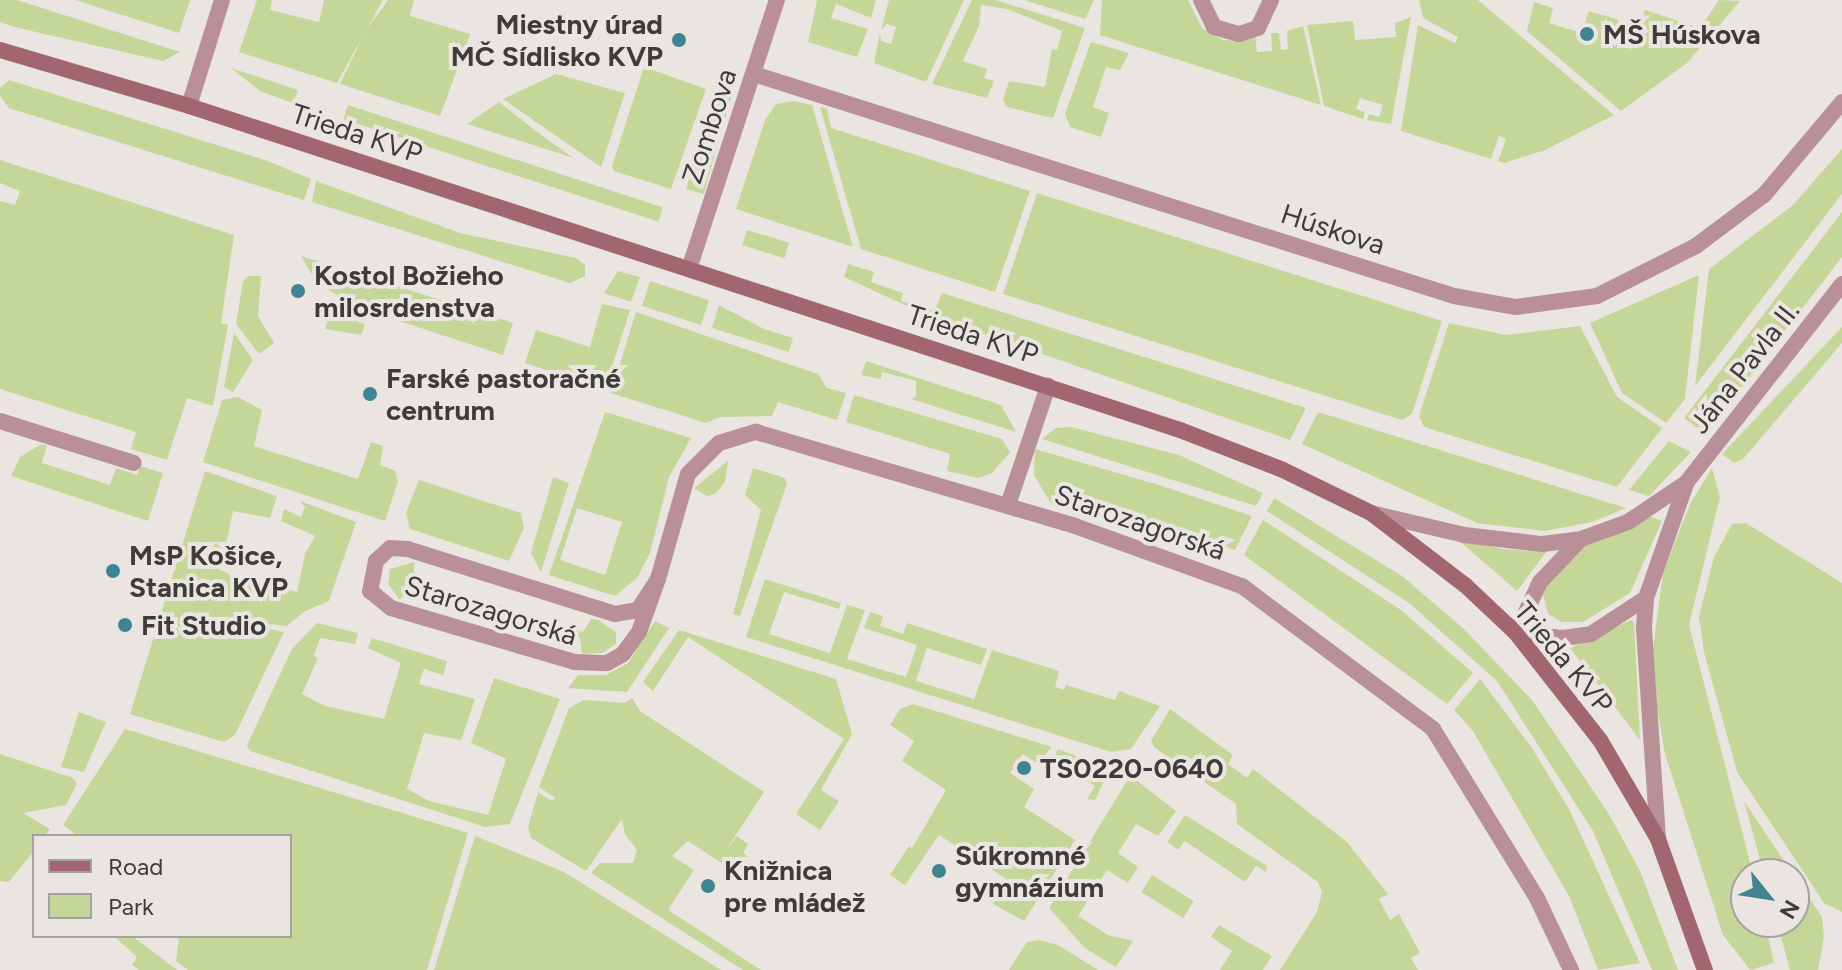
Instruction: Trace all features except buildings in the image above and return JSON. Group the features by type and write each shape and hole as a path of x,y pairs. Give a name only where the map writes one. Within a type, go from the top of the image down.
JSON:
{"street":[{"path":"189,106 222,0"},
{"name":"Zombova","path":"689,269 777,0"},
{"path":"1201,0 1214,27 1239,34 1258,28 1271,0"},
{"name":"Trieda KVP","path":"0,50 189,106 1048,386 1230,448 1371,513 1465,585 1516,633 1600,740 1658,839 1705,970"},
{"name":"Húskova","path":"754,74 1454,296 1516,307 1557,305 1597,296 1696,246 1764,195 1842,102"},
{"name":"Jána Pavla II.","path":"1371,513 1510,543 1581,539 1628,522 1686,483 1842,284"},
{"path":"1008,505 1048,386"},
{"path":"0,421 134,463"},
{"name":"Starozagorská","path":"658,579 638,610 615,614 408,549 390,548 376,561 370,591 391,608 593,666 615,660 629,648 658,579 688,474 707,451 744,434 778,435 1008,505 1221,575 1421,719 1447,747 1496,828 1558,936 1571,970"},
{"name":"Jána Pavla II.","path":"1658,839 1645,697 1646,598 1686,483"},
{"name":"Jána Pavla II.","path":"1516,633 1540,582 1581,539"},
{"path":"1516,633 1563,638 1591,634 1646,598"}],"green space":[{"path":"0,0 17,0 180,52 163,61 14,27 0,22"},
{"path":"75,0 190,0 179,33"},
{"path":"257,0 272,0 270,10 319,22 324,0 383,0 337,83 239,52"},
{"path":"388,0 414,0 410,16 470,34 440,116 340,84 366,30"},
{"path":"817,0 876,0 871,18 836,4 831,18 868,29 857,57 808,42"},
{"path":"889,0 964,0 926,82 874,63 880,33 881,41 891,44 896,27 887,24 881,30"},
{"path":"972,0 996,0 1085,28 1053,118 1007,107 1003,100 1009,81 1045,87 1052,49 1057,50 1062,31 1007,9 981,5 979,26 963,61 987,69 984,78 994,81 987,98 932,84"},
{"path":"1024,0 1094,0 1085,19"},
{"path":"1102,0 1188,0 1202,28 1223,40 1243,41 1255,34 1257,52 1272,51 1271,33 1279,33 1281,50 1288,49 1287,31 1303,26 1321,105 1100,35"},
{"path":"1419,0 1478,0 1614,115 1545,150 1504,163 1498,161 1506,139 1499,136 1491,159 1401,131 1418,25 1455,43 1458,37 1423,18"},
{"path":"1719,0 1740,1 1687,63 1621,111 1527,31 1534,2 1553,8 1549,23 1581,33 1589,11 1619,20 1612,43 1632,49 1645,10 1700,28"},
{"path":"1411,17 1391,124 1367,120 1369,114 1379,117 1383,105 1360,98 1356,109 1365,112 1363,119 1324,106 1307,25 1353,21 1355,40 1396,37 1395,23"},
{"path":"1091,42 1129,53 1120,70 1106,67 1093,107 1109,113 1101,137 1070,127 1065,114"},
{"path":"644,67 706,89 671,189 614,171 612,166"},
{"path":"231,68 298,90 293,103 260,91"},
{"path":"556,74 625,93 601,167 503,99"},
{"path":"9,80 268,161 311,179 304,200 9,108 0,96 0,88"},
{"path":"715,89 732,94 704,194 686,189"},
{"path":"794,101 812,105 853,247 736,209 765,120 776,104"},
{"path":"499,102 549,141 574,158 467,124"},
{"path":"348,105 663,207 658,222 343,119"},
{"path":"820,107 827,109 831,128 1030,191 995,292 861,249"},
{"path":"1842,149 1842,194 1695,386 1709,269 1793,205"},
{"path":"0,160 234,235 221,323 228,325 213,406 187,398 167,460 131,449 136,432 0,389 0,201 15,205 20,191 0,183"},
{"path":"316,181 460,233 576,258 585,265 585,276 570,283 312,202"},
{"path":"1037,193 1442,321 1412,414 1402,420 1003,294"},
{"path":"1842,212 1842,257 1705,434 1684,418"},
{"path":"747,230 789,243 784,258 742,245"},
{"path":"301,256 513,323 503,355 372,312 355,321 365,324 361,335 325,329 327,321 341,320 342,298 317,283"},
{"path":"848,264 874,272 871,282 903,293 901,301 935,311 942,293 1306,408 1290,440 918,311 844,277"},
{"path":"618,271 640,277 631,302 604,293"},
{"path":"1699,275 1685,399 1666,423 1622,393 1590,323"},
{"path":"249,276 261,276 258,316 274,343 259,354 236,324 243,281"},
{"path":"650,281 709,300 701,325 642,306"},
{"path":"602,304 630,310 605,389 525,363 536,330 590,347"},
{"path":"719,305 764,329 793,338 789,352 712,328"},
{"path":"636,312 818,374 827,388 846,393 837,420 778,402 772,416 721,417 706,423 611,393"},
{"path":"1449,323 1506,335 1580,326 1617,397 1662,428 1617,487 1424,427 1419,416"},
{"path":"1842,327 1842,343 1743,459 1734,463 1722,454"},
{"path":"234,333 253,360 233,392 224,387"},
{"path":"866,361 1001,405 1016,432 911,399 916,396 916,381 882,372 881,379 861,375"},
{"path":"854,395 1002,439 1010,452 992,473 978,478 947,471 950,454 846,422"},
{"path":"238,397 262,410 254,446 358,479 371,442 383,446 380,465 395,471 398,481 385,521 203,462 222,400"},
{"path":"605,412 691,438 669,477 650,553 637,578 615,596 549,575","holes":["577,508 622,522 605,575 560,560"]},
{"path":"1318,412 1626,508 1592,522 1545,531 1477,523 1302,444"},
{"path":"1071,427 1179,455 1263,493 1256,506 1042,439 1056,428"},
{"path":"1669,441 1691,452 1649,496 1629,490"},
{"path":"40,445 47,445 42,463 110,485 116,468 137,475 140,466 163,473 148,521 11,476 20,457"},
{"path":"1035,449 1252,516 1235,550 1058,490 1052,505 1034,475"},
{"path":"728,461 725,482 715,494 707,496 694,488"},
{"path":"753,468 785,478 787,484 740,616 733,614 761,510 745,495"},
{"path":"1712,468 1720,497 1689,625 1749,858 1730,858 1730,938 1769,938 1774,963 1750,970 1723,935 1665,754 1657,708 1653,648 1663,573 1690,504"},
{"path":"205,471 277,496 270,518 233,511 225,549 221,548 215,567 238,579 297,592 305,554 315,536 281,521 284,509 301,517 305,507 300,501 356,522 329,601 305,611 287,626 270,624 269,629 284,632 235,735 224,742 130,714"},
{"path":"553,477 569,483 541,572 531,553"},
{"path":"419,480 521,513 524,528 509,561 410,529 406,513"},
{"path":"1274,498 1402,576 1464,629 1532,700 1609,814 1640,871 1678,970 1652,970 1593,831 1497,681 1409,603 1267,511"},
{"path":"1649,516 1662,521 1630,593 1583,622 1562,622 1548,614 1543,594 1546,586 1582,547"},
{"path":"1263,520 1401,610 1473,673 1447,704 1244,555"},
{"path":"1746,523 1842,583 1842,912 1824,903 1810,882 1810,858 1794,858 1737,772 1704,652 1699,617 1714,557 1732,524"},
{"path":"1456,538 1503,549 1546,552 1517,591"},
{"path":"414,562 414,578 583,632 591,619 598,620 616,632 616,644 602,653 582,654 580,638 411,585 400,600 388,584 390,569"},
{"path":"765,579 841,603 839,609 784,592 769,634 830,653 847,605 865,610 847,659 906,677 917,645 864,628 870,612 883,616 880,626 903,634 907,623 987,649 981,665 927,648 916,681 974,699 992,650 1059,671 1055,687 1064,690 1066,685 1115,700 1119,691 1160,706 1131,749 1111,752 746,637"},
{"path":"1631,620 1634,622 1640,740 1570,648"},
{"path":"655,621 669,628 627,692 568,688 578,675 606,675 628,663"},
{"path":"317,623 358,633 355,644 320,638 314,656 318,658 302,694 325,706 384,719 401,663 368,648 372,638 447,661 443,675 424,669 419,684 475,699 461,740 424,733 407,789 429,801 488,815 506,759 471,743 494,678 560,699 510,824 485,827 250,751 247,745 292,649"},
{"path":"679,630 836,679 852,734 821,790 839,801 820,830 796,814 844,739 688,637 653,691 643,682"},
{"path":"1480,679 1532,748 1569,809 1640,963 1598,970 1569,896 1473,731 1454,710"},
{"path":"632,698 640,711 764,792 726,850 737,836 748,844 743,853 750,858 740,875 688,841 672,856 694,870 668,910 761,970 743,970 591,873 600,863 633,863 637,850 625,834 622,819 586,871 531,838 528,827 538,792 552,801 555,798 539,787 569,708 584,700 625,703"},
{"path":"913,704 1052,747 1037,763 1023,754 1010,773 1034,789 1024,807 1075,840 1024,921 993,904 1008,880 939,835 905,885 890,875 909,846 912,848 946,790 902,761 914,741 890,725 900,709"},
{"path":"1170,709 1233,755 1228,764 1247,778 1253,769 1347,842 1388,894 1379,899 1390,920 1399,914 1420,953 1411,958 1418,970 1280,970 1317,912 1322,892 1318,882 1237,824 1236,804 1155,748 1151,741"},
{"path":"79,712 106,722 84,772 61,767"},
{"path":"125,729 468,833 427,970 188,970 176,961 179,938 292,938 292,834 75,834 63,825"},
{"path":"1058,749 1102,766 1106,777 1095,800 1087,799 1095,786 1053,759"},
{"path":"0,754 73,778 77,784 66,805 23,813 50,829 46,834 32,834 32,853 9,882 0,881"},
{"path":"1136,780 1176,811 1158,836 1136,824 1118,853 1138,867 1128,883 1107,870 1078,916 1108,935 1133,941 1116,967 1085,948 1049,908 1127,781"},
{"path":"1744,801 1782,858 1760,858"},
{"path":"1185,815 1267,866 1266,872 1256,866 1245,882 1185,841 1178,850 1167,842"},
{"path":"475,836 564,872 721,970 434,970"},
{"path":"1152,875 1194,901 1183,918 1141,892"},
{"path":"1810,899 1822,917 1824,937 1818,970 1790,970 1781,938 1810,938"},
{"path":"1219,925 1272,956 1263,970 1220,970 1232,951 1211,937"},
{"path":"116,938 135,938 177,970 139,970 132,965 137,957"},
{"path":"1039,940 1058,945 1098,970 1009,970 1027,942"}],"place":[{"name":"MŠ Húskova","path":"1587,34"},
{"name":"Miestny úrad MČ Sídlisko KVP","path":"679,40"},
{"name":"Kostol Božieho milosrdenstva","path":"298,291"},
{"name":"Farské pastoračné centrum","path":"370,394"},
{"name":"MsP Košice, Stanica KVP","path":"113,571"},
{"name":"Fit Studio","path":"125,625"},
{"name":"TS0220-0640","path":"1024,768"},
{"name":"Súkromné gymnázium","path":"939,871"},
{"name":"Knižnica pre mládež","path":"708,886"}]}
